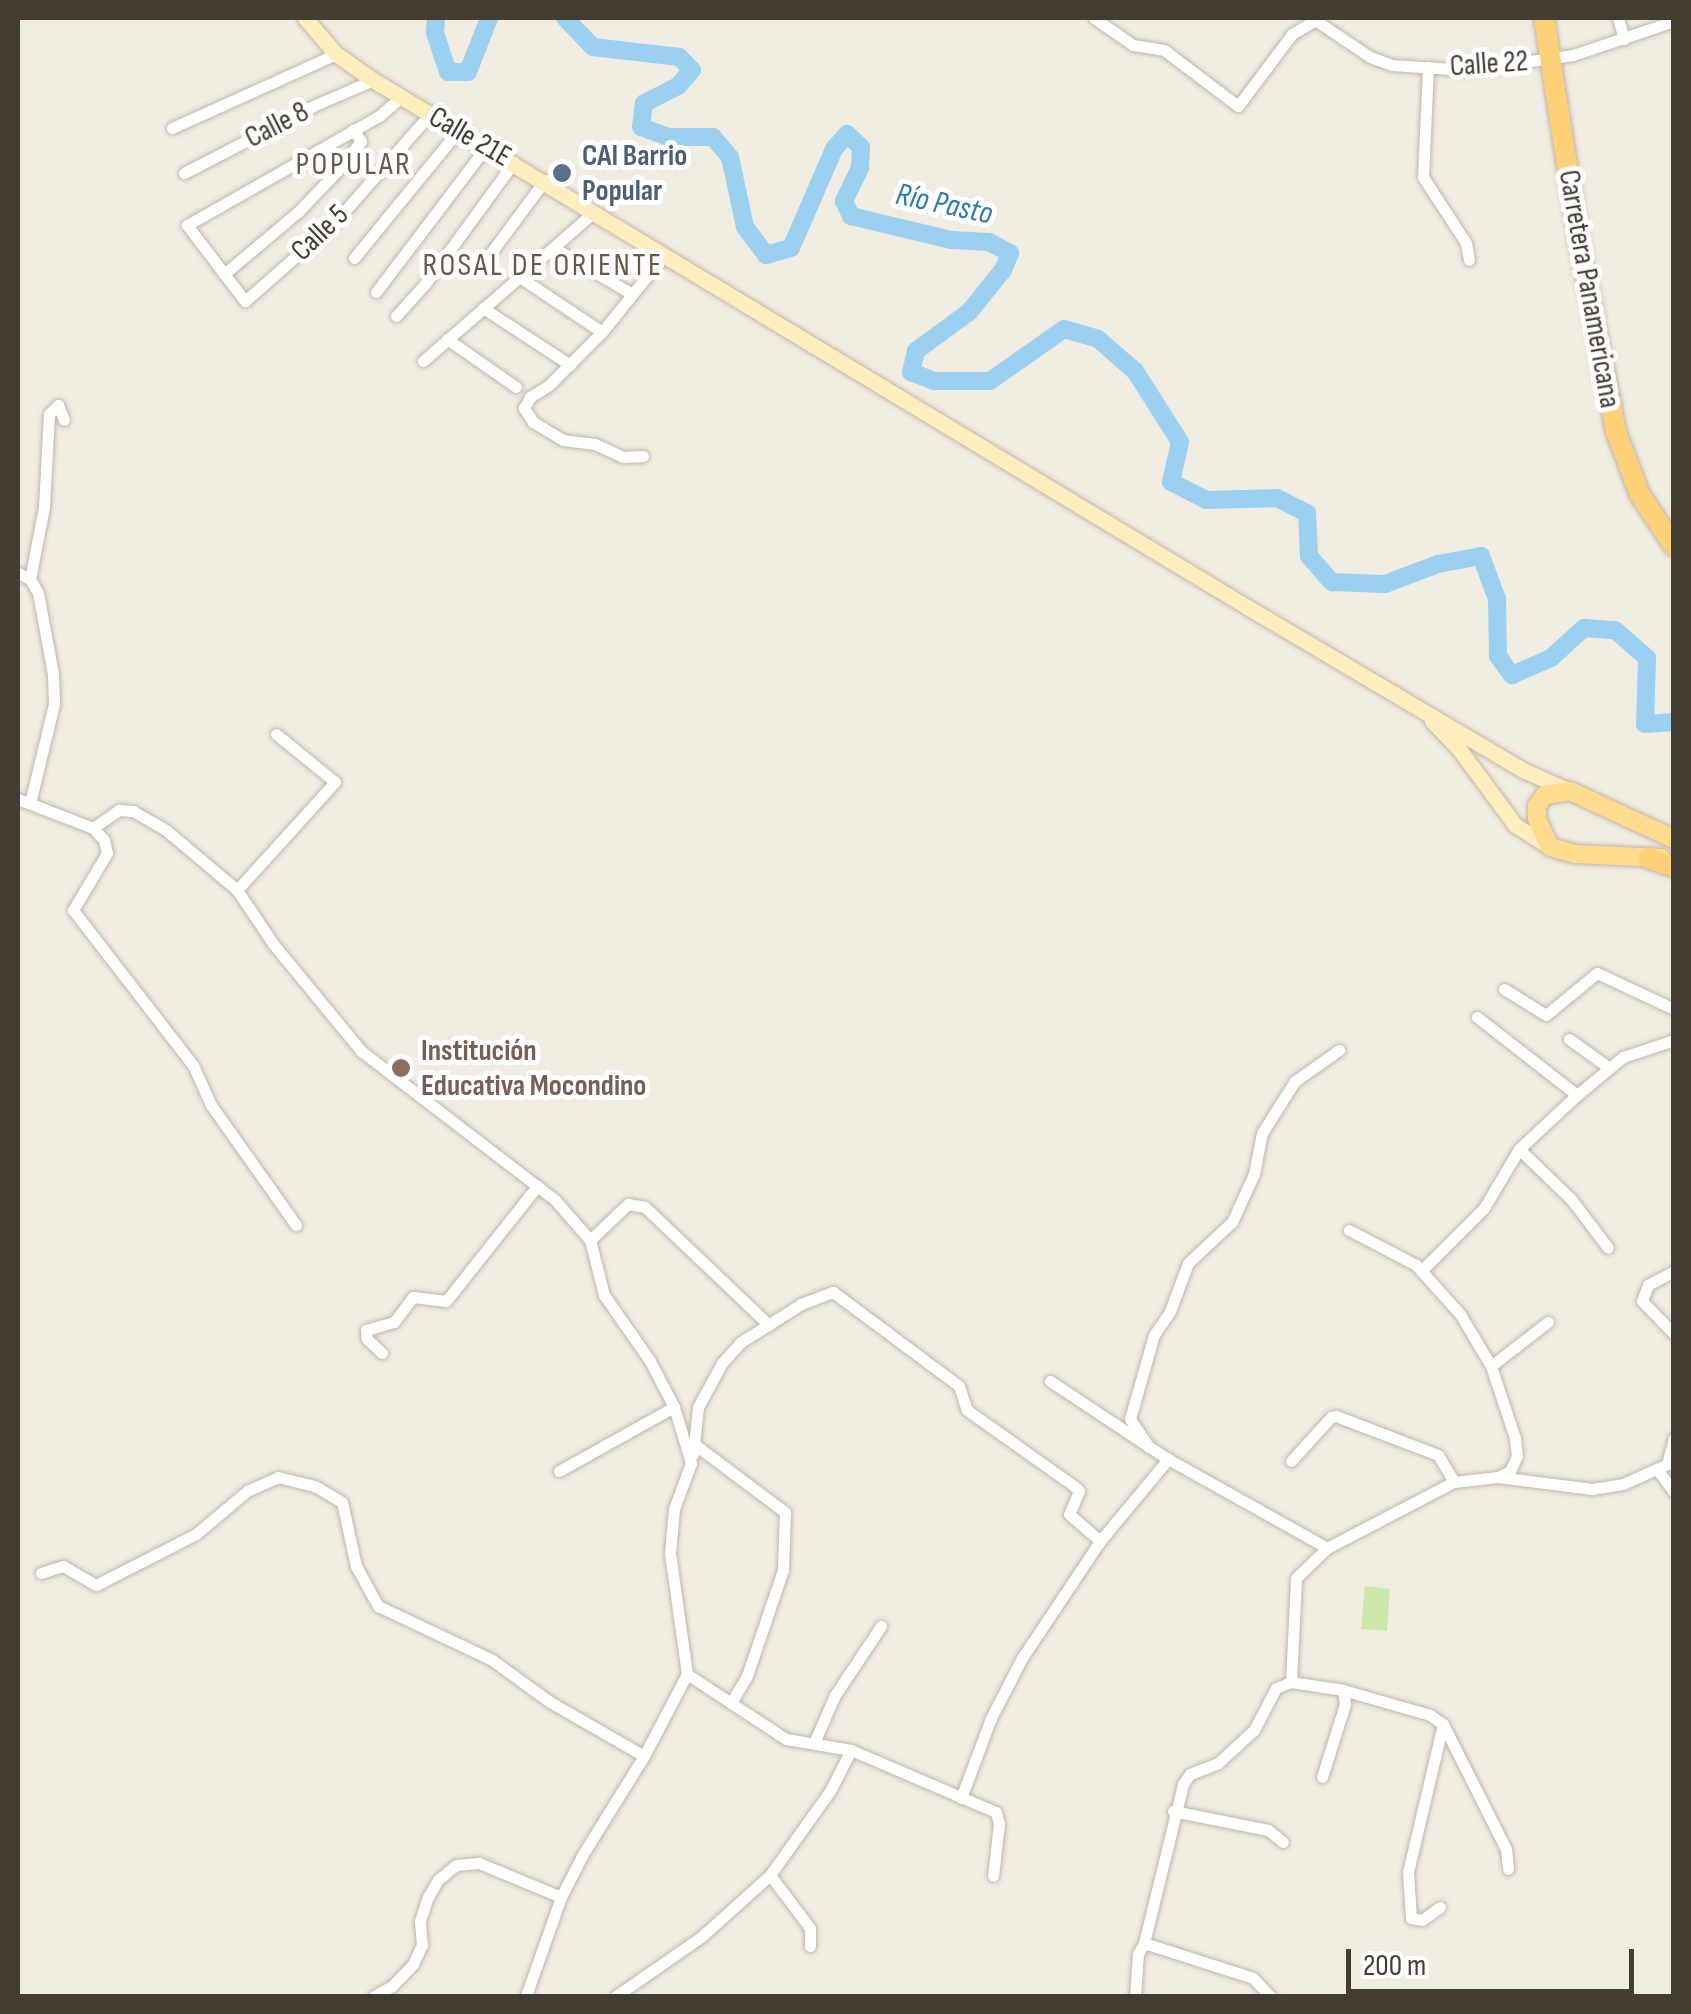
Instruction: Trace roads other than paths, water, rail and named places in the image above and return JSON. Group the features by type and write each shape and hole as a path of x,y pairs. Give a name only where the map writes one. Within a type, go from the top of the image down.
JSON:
{"highway":[{"name":"Carretera Panamericana","path":"1544,18 1616,432 1640,494 1674,546"},
{"path":"1648,858 1674,867"}],"main road":[{"name":"Calle 21E","path":"305,18 336,54 373,80 1416,704"},
{"path":"1416,704 1525,771 1674,838"},
{"path":"1416,704 1460,749 1515,825 1550,847 1574,854 1674,859"},
{"path":"1550,847 1538,819 1538,806 1545,795 1570,791"}],"street":[{"path":"1094,18 1133,45 1164,50 1238,106 1292,34 1314,19"},
{"path":"1618,18 1624,39"},
{"name":"Calle 22","path":"1314,19 1370,57 1392,65 1466,70 1550,59 1624,39 1674,20"},
{"path":"172,128 336,54"},
{"path":"1428,67 1424,177 1466,244 1470,260"},
{"name":"Calle 8","path":"184,174 313,106 373,80"},
{"path":"353,130 361,141 337,171 298,212 224,274 187,225 353,130 401,97"},
{"name":"Calle 5","path":"224,274 245,302 336,220 430,114"},
{"path":"354,258 458,131"},
{"path":"376,292 486,146"},
{"path":"396,316 425,284 514,162"},
{"path":"484,262 545,180"},
{"path":"423,361 594,212"},
{"path":"554,248 632,294"},
{"path":"643,456 623,457 595,444 564,440 528,417 524,408 530,396 570,365 602,332 664,254"},
{"path":"521,278 602,332"},
{"path":"483,308 570,365"},
{"path":"446,340 516,387"},
{"path":"64,420 58,405 49,414 44,507 24,576 38,593 54,704 24,801 93,828 104,840 107,853 73,910 194,1064 211,1105 296,1224"},
{"path":"237,890 335,782 276,734"},
{"path":"93,828 119,810 133,811 167,832 237,890 274,946 361,1050 537,1186 590,1240 604,1295 650,1362 674,1407 691,1463"},
{"path":"1504,989 1546,1015 1597,973 1674,1009"},
{"path":"1477,1017 1577,1095"},
{"path":"1569,1039 1608,1067"},
{"path":"1422,1270 1484,1208 1520,1150 1577,1095 1624,1056 1674,1040"},
{"path":"1149,1447 1130,1420 1154,1336 1170,1311 1188,1263 1232,1222 1254,1174 1262,1132 1295,1082 1339,1050"},
{"path":"1520,1150 1571,1199 1608,1248"},
{"path":"382,1353 367,1339 366,1330 394,1322 413,1298 446,1301 537,1186"},
{"path":"590,1240 628,1204 645,1207 768,1324"},
{"path":"1349,1230 1422,1270 1460,1314 1491,1366 1517,1456 1510,1471 1498,1477"},
{"path":"1674,1271 1648,1285 1642,1301 1674,1334"},
{"path":"543,1996 528,1992 561,1897 687,1674 670,1553 674,1508 691,1463 698,1407 722,1363 741,1342 833,1292 922,1363 959,1386 967,1410 1074,1486 1079,1491 1069,1514 1100,1542"},
{"path":"1491,1366 1548,1322"},
{"path":"1050,1381 1168,1459 1327,1548"},
{"path":"558,1471 674,1407"},
{"path":"1291,1461 1336,1416 1438,1455 1454,1482"},
{"path":"1674,1438 1666,1466 1674,1492"},
{"path":"694,1444 785,1512 783,1570 747,1676 732,1703"},
{"path":"961,1798 1004,1690 1100,1542 1168,1459"},
{"path":"1290,1682 1296,1578 1327,1548 1454,1482 1498,1477 1592,1489 1666,1466"},
{"path":"41,1573 63,1566 96,1585 196,1534 247,1491 278,1478 315,1486 342,1502 356,1566 378,1606 492,1660 550,1702 644,1756"},
{"path":"814,1742 836,1694 881,1626"},
{"path":"687,1674 786,1738 851,1750 996,1812 999,1824 993,1876"},
{"path":"1134,1996 1136,1965 1170,1848 1173,1811 1190,1774 1218,1762 1254,1730 1276,1688 1290,1682 1342,1690 1430,1715 1443,1724 1506,1849 1508,1869"},
{"path":"1322,1778 1345,1704 1342,1690"},
{"path":"1440,1907 1422,1920 1411,1918 1408,1872 1443,1724"},
{"path":"616,1996 700,1937 770,1875 830,1791 851,1750"},
{"path":"1173,1811 1268,1830 1284,1842"},
{"path":"374,1996 392,1986 413,1964 422,1944 420,1922 428,1897 438,1880 456,1865 478,1863 561,1897"},
{"path":"770,1875 810,1928 810,1946"},
{"path":"1144,1943 1253,1978 1270,1996"}],"waterway":[{"name":"Río Pasto","path":"436,18 435,33 448,72 468,72 489,18"},
{"name":"Río Pasto","path":"565,18 593,47 679,57 692,70 678,86 644,103 641,127 669,137 713,137 730,157 745,227 766,255 791,248 834,149 847,134 861,147 860,168 844,201 851,216 951,240 989,242 1010,253 1003,270 969,312 916,351 911,372 935,381 990,381 1064,329 1098,339 1135,371 1180,442 1171,482 1206,500 1277,498 1307,513 1309,556 1332,582 1385,584 1438,564 1481,556 1497,599 1498,656 1512,675 1551,658 1584,628 1615,630 1647,658 1645,724 1674,722"}],"place":[{"name":"CAI Barrio Popular","path":"562,173"},
{"name":"Institución Educativa Mocondino","path":"401,1068"}],"district":[{"name":"POPULAR","path":"354,165"},
{"name":"ROSAL DE ORIENTE","path":"543,266"}]}
